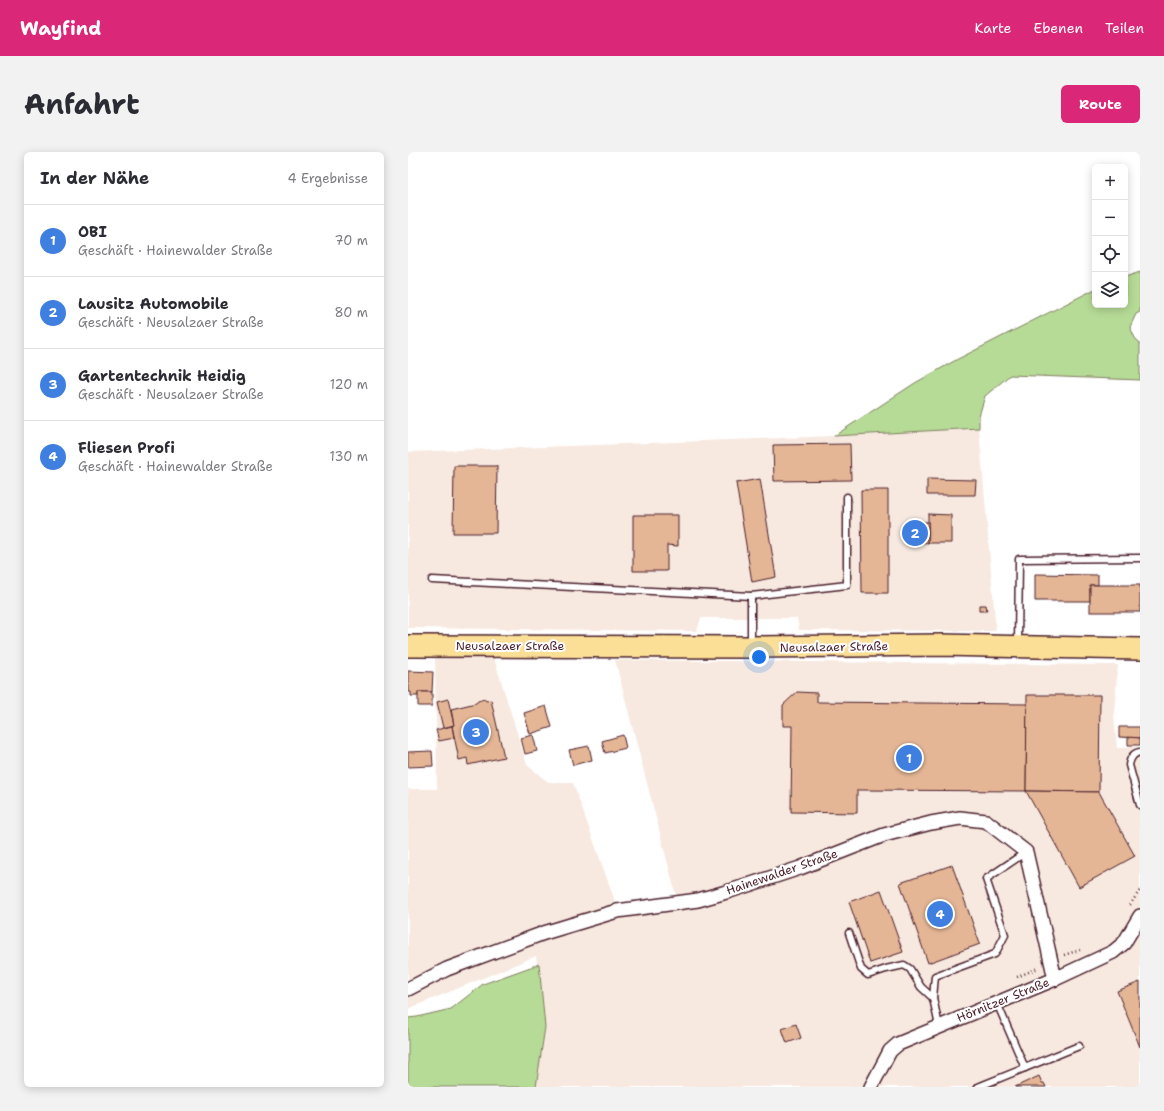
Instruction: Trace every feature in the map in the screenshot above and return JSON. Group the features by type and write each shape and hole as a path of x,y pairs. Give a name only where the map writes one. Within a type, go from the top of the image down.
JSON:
{"main road":[{"name":"Neusalzaer Straße","path":"408,646 751,648 942,645 1140,649"}],"street":[{"name":"Hainewalder Straße","path":"408,989 447,970 544,933 617,911 698,900 730,891 800,868 884,835 931,823 960,818 986,821 1026,852"},
{"path":"1026,852 1055,979"},
{"name":"Hörnitzer Straße","path":"871,1087 890,1051 898,1044 1055,979 1113,952 1124,943 1140,916"}],"lane":[{"path":"432,580 751,596 847,585 847,497"},
{"path":"1018,647 1019,559 1140,558"},
{"path":"751,596 751,648"},
{"path":"1140,752 1137,752 1131,759 1129,765 1140,805"},
{"path":"939,1026 933,998 935,976 995,954 1005,935 986,879 1026,852"},
{"path":"849,933 862,969 868,975 904,965 910,969 921,987 933,998"},
{"path":"996,1003 1025,1068"},
{"path":"978,1087 1079,1046"}],"shaded area":[{"path":"979,428 996,631 799,630 797,618 701,618 697,631 408,628 408,452 834,436"},
{"path":"435,657 494,658 527,765 548,782 573,783 617,907 677,899 615,660 1118,665 1114,714 1117,748 1140,747 1140,1087 536,1087 545,1027 536,956 408,1009 408,789 437,789"}],"green space":[{"path":"1140,272 1140,312 1136,314 1130,327 1135,338 1140,343 1140,380 1010,375 985,396 979,416 979,428 834,436 915,383 956,360 1092,291 1092,308 1128,308 1128,276"},
{"path":"539,964 545,1027 536,1087 408,1087 408,1018 451,1009 483,984"}],"building":[{"path":"850,444 851,480 774,481 773,445"},
{"path":"454,466 497,466 496,533 453,533"},
{"path":"760,479 776,577 752,582 736,483"},
{"path":"927,479 976,480 975,495 927,495"},
{"path":"861,490 888,490 888,593 862,593"},
{"path":"928,514 951,515 951,543 928,543"},
{"path":"633,515 678,515 678,546 667,545 667,571 633,571"},
{"path":"906,522 928,522 928,543 906,542"},
{"path":"1035,574 1098,575 1098,585 1090,585 1090,601 1035,601"},
{"path":"1090,585 1140,585 1140,612 1090,612"},
{"path":"979,605 986,605 987,611 979,611"},
{"path":"408,671 433,672 432,692 418,692 418,696 411,696 411,692 408,692"},
{"path":"418,692 432,692 432,706 418,706"},
{"path":"797,692 817,693 817,702 1027,704 1026,791 857,790 857,813 791,812 792,726 783,726 783,705"},
{"path":"1027,695 1100,695 1099,792 1026,791"},
{"path":"448,699 454,725 443,728 437,702"},
{"path":"484,699 486,701 491,700 504,757 468,765 467,758 459,760 452,726 454,725 451,709 476,703"},
{"path":"546,706 552,727 530,734 524,713"},
{"path":"452,726 454,738 439,741 436,730"},
{"path":"1119,727 1140,727 1140,738 1119,737"},
{"path":"533,735 537,751 525,754 521,738"},
{"path":"623,735 626,748 605,753 602,741"},
{"path":"1128,737 1140,738 1140,745 1128,745"},
{"path":"589,746 592,760 573,765 569,750"},
{"path":"432,751 433,766 408,767 408,752"},
{"path":"1026,791 1099,792 1135,856 1079,887"},
{"path":"952,865 980,944 928,963 900,883"},
{"path":"881,890 903,952 870,963 849,902"},
{"path":"1140,982 1140,1047 1117,991"},
{"path":"796,1024 801,1038 787,1043 782,1029"},
{"path":"1039,1076 1042,1083 1044,1083 1046,1087 1015,1087"}],"place":[{"name":"Lausitz Automobile","path":"915,533"},
{"name":"Gartentechnik Heidig","path":"476,732"},
{"name":"OBI","path":"909,758"},
{"name":"Fliesen Profi","path":"940,914"}]}
